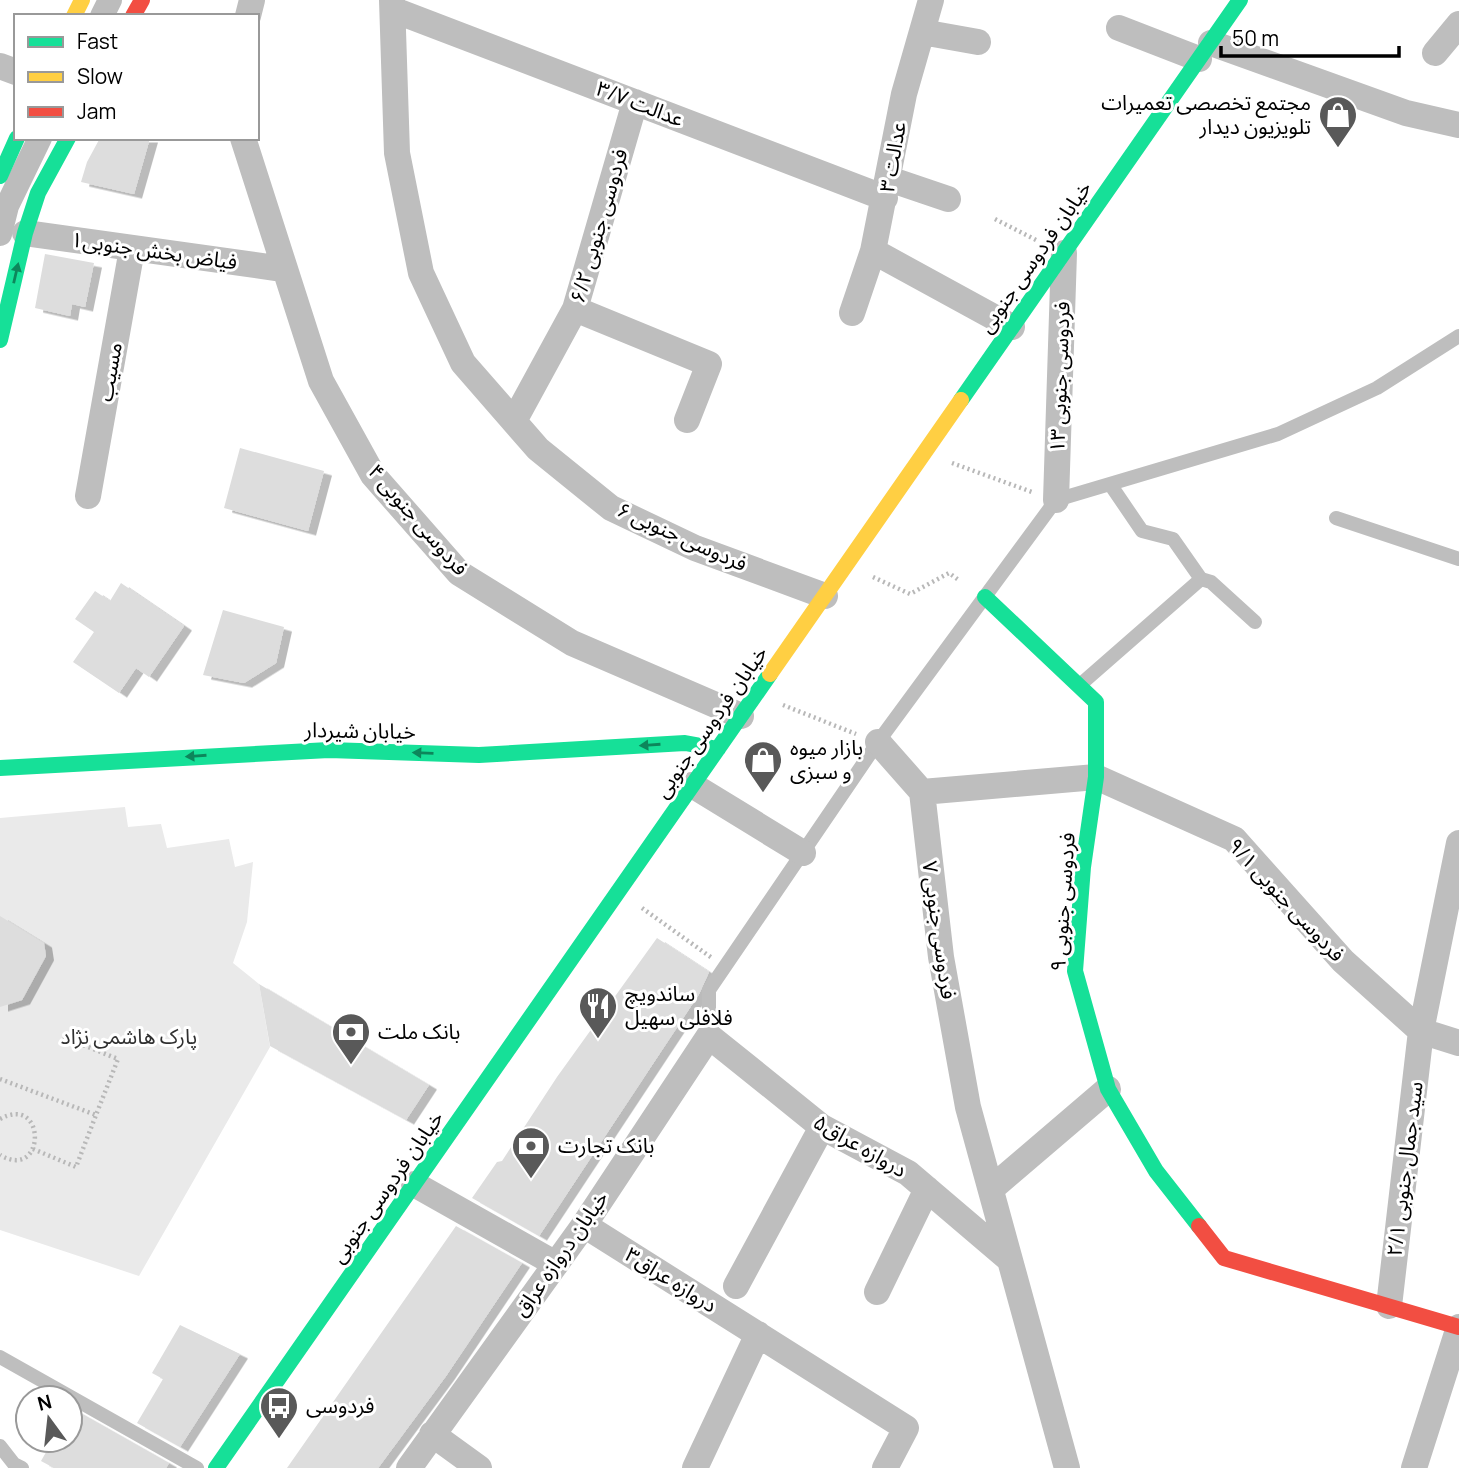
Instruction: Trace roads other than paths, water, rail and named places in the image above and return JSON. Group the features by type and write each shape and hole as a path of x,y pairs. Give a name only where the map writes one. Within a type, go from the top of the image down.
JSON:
{"street":[{"name":"عدالت ۳","path":"852,313 873,251 904,94 930,0"},
{"name":"خیابان فردوسی جنوبی","path":"216,1468 1240,0"},
{"name":"عدالت ۳/۷","path":"393,5 635,102 887,188 948,199"},
{"name":"فردوسی جنوبی ۶","path":"393,5 397,153 421,274 463,363 538,449 611,508 695,548 825,596"},
{"path":"1435,53 1459,24"},
{"path":"1119,28 1205,51 1406,113 1459,125"},
{"path":"922,32 978,42"},
{"name":"فردوسی جنوبی ۶/۲","path":"514,421 575,309 635,102"},
{"path":"0,176 16,140"},
{"path":"0,340 25,233 38,193 67,140"},
{"name":"فردوسی جنوبی ۴","path":"244,140 321,381 373,475 459,573 572,643 677,691 741,716"},
{"name":"فیاض بخش جنوبی۱","path":"25,233 283,269"},
{"name":"مسیب","path":"88,496 132,249"},
{"path":"873,251 1012,327"},
{"name":"فردوسی جنوبی ۱۳","path":"1056,500 1063,253"},
{"path":"575,309 709,364 687,420"},
{"name":"فردوسی جنوبی ۹","path":"985,597 1096,702 1096,777 1083,867 1075,971 1108,1089 1156,1171 1224,1258 1459,1327"},
{"path":"878,742 922,792 1096,777"},
{"name":"خیابان شیردار","path":"0,768 303,751 479,755 685,743 718,749"},
{"name":"فردوسی جنوبی ۹/۱","path":"1096,777 1234,839 1343,961 1421,1031"},
{"path":"692,785 803,853"},
{"name":"فردوسی جنوبی ۷","path":"922,792 941,957 968,1107 1067,1468"},
{"name":"سید جمال جنوبی ۲/۱","path":"1389,1306 1421,1031 1459,843"},
{"path":"1421,1031 1459,1043"},
{"name":"دروازه عراق۵","path":"709,1036 822,1127 908,1173 1009,1259"},
{"name":"خیابان دروازه عراق","path":"410,1468 584,1225 709,1036"},
{"path":"990,1189 1108,1089"},
{"path":"736,1286 822,1127"},
{"path":"414,1184 556,1264"},
{"path":"877,1292 927,1189"},
{"name":"دروازه عراق۳","path":"584,1225 906,1428 885,1468"},
{"path":"1413,1468 1459,1327"},
{"path":"695,1468 758,1334"},
{"path":"432,1434 479,1468"}],"lane":[{"path":"709,1036 709,990 878,742 1056,500 1278,434 1377,388 1459,336"},
{"path":"1110,484 1142,531 1173,539 1201,579 1211,582 1255,622"},
{"path":"1336,518 1459,559"},
{"path":"1079,686 1201,579"},
{"path":"0,1357 197,1468"},
{"path":"0,1446 14,1464 22,1468"}],"waterway":[{"path":"103,14 110,0"},
{"path":"0,234 7,206 39,140"}],"place":[{"name":"مجتمع تخصصی تعمیرات تلویزیون دیدار","path":"1338,149"},
{"name":"بازار میوه و سبزی","path":"763,794"},
{"name":"ساندویچ فلافلی سهیل","path":"598,1040"},
{"name":"بانک ملت","path":"351,1066"},
{"name":"بانک تجارت","path":"531,1180"},
{"name":"فردوسی","path":"279,1440"}],"park label":[{"name":"پارک هاشمی نژاد","path":"129,1037"}]}
